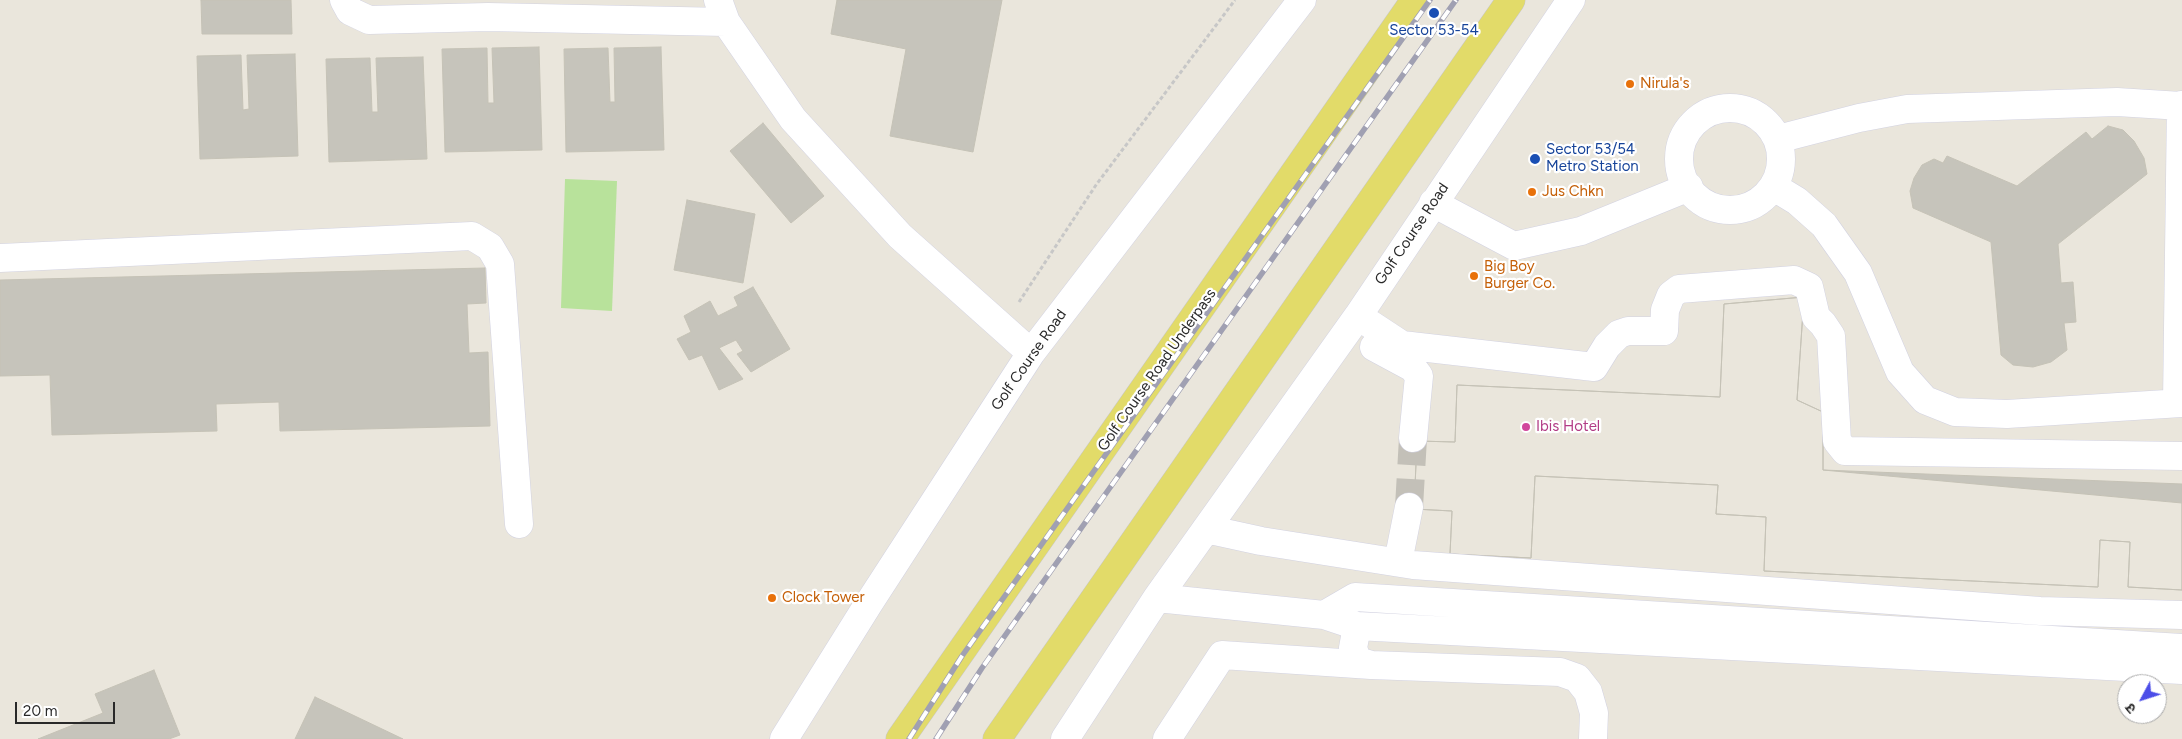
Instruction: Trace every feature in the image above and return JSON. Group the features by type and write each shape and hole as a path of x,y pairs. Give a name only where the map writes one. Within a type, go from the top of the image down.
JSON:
{"main road":[{"name":"Golf Course Road Underpass","path":"900,739 1415,0"},
{"path":"997,739 1512,0"}],"street":[{"path":"344,0 350,11 369,20 488,8 722,11 800,126 900,236 1031,353"},
{"name":"Golf Course Road","path":"784,739 869,603 1031,353 1302,0"},
{"name":"Golf Course Road","path":"1065,739 1157,598 1352,324 1571,0"},
{"path":"1774,187 1811,212 1830,233 1858,273 1900,372 1925,400 1955,412 2007,414 2179,402 2182,106 2117,102 1907,109 1859,118 1778,139"},
{"path":"1738,108 1754,114 1768,124 1778,139 1782,155 1781,172 1774,187 1763,200 1748,208 1732,211 1715,208 1700,201 1681,174 1678,157 1682,140 1691,126 1704,114 1720,109 1738,108"},
{"path":"1433,203 1514,246 1581,231 1689,187"},
{"path":"0,258 472,236 490,247 500,264 519,524"},
{"path":"1352,324 1402,344 1594,367 1607,346 1619,334 1628,331 1664,331 1665,310 1672,295 1680,289 1794,280 1809,287 1816,317 1831,336 1837,441 1845,451 2182,456"},
{"path":"1352,324 1413,368 1419,376 1413,438"},
{"path":"1398,562 1409,507"},
{"path":"1206,529 1261,541 1398,562 2040,611 2182,615"},
{"path":"1324,615 1355,597 2098,654 2182,670"},
{"path":"1157,598 1324,615 1345,624 1357,626 2098,654 2182,648"},
{"path":"1357,626 1352,648 1356,657 1361,662 1371,665"},
{"path":"1167,739 1222,655 1371,665 1560,672 1577,678 1588,692 1594,713 1593,739"}],"path":[{"path":"1002,327 1096,185 1235,0"}],"green space":[{"path":"565,179 617,181 612,311 561,308"}],"building":[{"path":"201,0 291,0 292,34 202,34"},
{"path":"837,0 1002,0 973,152 890,136 906,49 831,34"},
{"path":"539,47 542,150 445,152 442,49 487,48 488,103 494,103 492,48"},
{"path":"661,47 664,150 566,152 564,49 608,48 610,102 615,102 614,48"},
{"path":"295,54 298,156 200,159 197,56 241,55 243,110 249,109 247,55"},
{"path":"423,57 427,159 329,162 326,59 370,58 372,112 378,112 376,58"},
{"path":"763,123 824,196 791,223 730,151"},
{"path":"2108,126 2123,130 2134,141 2144,158 2147,174 2058,244 2061,283 2073,282 2076,322 2064,323 2067,350 2051,362 2033,367 2013,365 2001,355 1991,242 1913,208 1910,191 1914,178 1922,165 1934,159 1943,163 1947,156 2017,186 2086,132 2092,139"},
{"path":"687,200 755,214 743,283 674,270"},
{"path":"485,268 486,303 467,304 469,353 488,352 490,426 280,431 279,402 216,404 217,431 52,435 50,375 0,376 0,280"},
{"path":"753,287 790,349 751,372 737,354 743,351 736,340 719,348 743,379 719,390 702,355 689,360 677,339 691,332 684,316 710,301 718,316 738,306 734,297"},
{"path":"1804,297 1797,400 1823,412 1823,470 2182,484 2182,590 2128,587 2130,542 2100,540 2098,587 1764,571 1766,517 1716,514 1718,485 1535,476 1531,558 1450,554 1452,511 1414,509 1417,441 1455,442 1457,385 1720,397 1724,304"},
{"path":"1804,297 1797,400 1823,412 1823,470 2182,503 2182,590 2128,587 2130,542 2100,540 2098,587 1764,571 1766,517 1716,514 1718,485 1535,476 1531,558 1450,554 1452,511 1414,509 1417,441 1455,442 1457,385 1720,397 1724,304"},
{"path":"154,670 180,735 169,739 38,739 103,713 95,694"},
{"path":"315,697 403,739 295,739"}],"tunnel":[{"path":"1409,507 1413,438"}],"railway":[{"path":"909,739 962,656 1430,0"},
{"path":"936,739 982,668 1456,0"}],"place":[{"name":"Sector 53-54","path":"1434,13"},
{"name":"Nirula's","path":"1630,84"},
{"name":"Sector 53/54 Metro Station","path":"1535,159"},
{"name":"Jus Chkn","path":"1532,192"},
{"name":"Big Boy Burger Co.","path":"1474,276"},
{"name":"Ibis Hotel","path":"1526,427"},
{"name":"Clock Tower","path":"772,598"}]}
